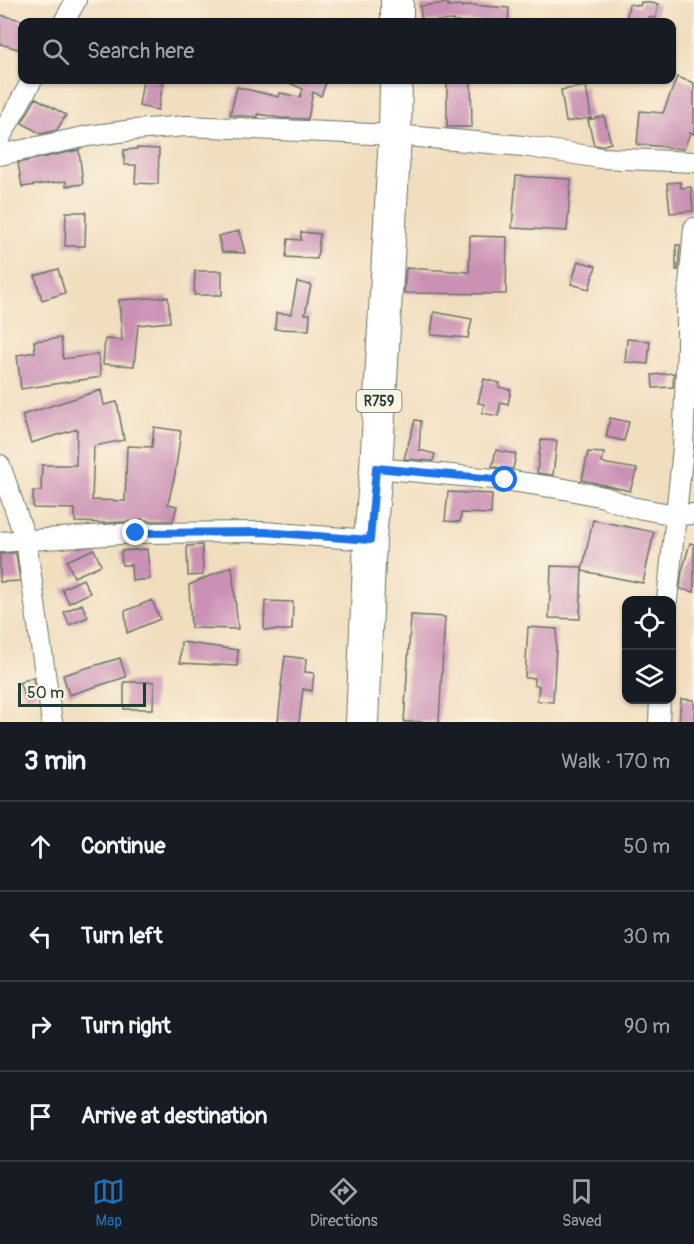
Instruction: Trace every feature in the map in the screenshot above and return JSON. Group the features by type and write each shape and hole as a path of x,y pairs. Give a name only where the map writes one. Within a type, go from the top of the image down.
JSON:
{"main road":[{"path":"397,18 398,0"},
{"name":"R759","path":"362,722 396,84"}],"street":[{"path":"66,18 76,0"},
{"path":"0,138 30,84"},
{"path":"0,155 88,136 186,126 395,135 523,146 602,158 694,162"},
{"path":"668,596 685,515 683,448 687,308 694,228"},
{"path":"0,465 26,541 52,722"},
{"path":"376,468 505,480 565,489 604,497 631,507 685,515"},
{"path":"0,542 136,533 264,532 370,540"},
{"path":"659,722 660,704"}],"building":[{"path":"641,2 658,4 656,18 627,18 629,4 640,6"},
{"path":"448,3 448,6 509,8 508,18 422,18 420,6"},
{"path":"0,15 18,19 18,49 0,44"},
{"path":"677,77 694,83 694,134 690,133 684,149 637,144 640,111 663,113"},
{"path":"142,84 163,84 158,110 139,106"},
{"path":"292,84 326,84 321,96 313,92 308,119 258,114 258,117 230,115 237,87 279,97 280,93 300,97 303,89"},
{"path":"447,84 471,84 472,127 447,127"},
{"path":"586,86 591,118 566,122 561,90"},
{"path":"36,98 66,115 57,130 41,134 22,123"},
{"path":"604,116 611,143 601,146 594,145 588,120"},
{"path":"159,149 158,184 135,183 136,165 124,165 124,150"},
{"path":"79,150 83,184 66,186 66,181 22,187 18,163"},
{"path":"516,176 571,179 567,231 512,228"},
{"path":"680,182 681,188 691,187 693,211 670,213 667,183"},
{"path":"66,212 86,212 85,246 65,246"},
{"path":"239,231 245,253 222,252 218,236"},
{"path":"301,232 320,234 317,259 286,257 288,239 301,240"},
{"path":"470,236 507,237 506,294 404,293 406,268 469,272"},
{"path":"676,245 680,245 678,270 676,270"},
{"path":"578,261 596,266 589,289 571,284"},
{"path":"58,269 65,293 42,300 35,276"},
{"path":"195,271 222,271 222,295 194,295"},
{"path":"297,282 311,285 305,314 310,314 309,330 275,329 276,313 291,314"},
{"path":"168,297 170,322 138,325 134,366 103,364 105,339 122,340 119,300"},
{"path":"434,312 472,319 468,338 431,335"},
{"path":"61,338 63,359 98,354 101,377 21,389 17,355 35,352 34,341"},
{"path":"627,339 650,341 648,364 625,362"},
{"path":"674,373 673,387 653,388 652,375"},
{"path":"484,379 500,383 499,387 511,390 508,404 501,402 498,416 482,413 484,404 478,403"},
{"path":"101,390 104,405 117,402 124,440 94,446 92,500 125,501 127,446 152,447 154,427 181,431 168,504 177,506 173,521 140,519 140,521 107,523 75,522 75,509 33,508 33,491 41,491 42,465 76,465 77,429 31,443 22,415"},
{"path":"610,418 629,422 624,441 606,437"},
{"path":"415,420 421,421 419,450 435,454 433,461 404,459"},
{"path":"541,440 557,441 553,475 537,473"},
{"path":"496,450 516,454 513,469 492,467"},
{"path":"588,452 604,453 602,463 637,469 630,491 582,480"},
{"path":"448,492 492,494 491,514 461,513 460,522 445,521"},
{"path":"593,520 654,532 643,583 582,571"},
{"path":"690,543 694,544 694,592 680,589 682,571"},
{"path":"202,545 203,575 188,576 187,546"},
{"path":"94,549 101,565 74,577 67,561"},
{"path":"147,549 150,579 132,581 131,565 122,565 121,551"},
{"path":"16,553 20,581 0,582 0,554"},
{"path":"232,566 238,629 191,628 189,585"},
{"path":"551,566 582,567 580,619 549,618"},
{"path":"83,579 90,593 69,603 62,589"},
{"path":"152,600 160,619 127,633 125,611"},
{"path":"265,601 293,602 292,630 264,630"},
{"path":"82,604 88,617 69,625 64,612"},
{"path":"411,615 445,617 439,722 404,722"},
{"path":"528,627 557,629 553,702 537,701 539,686 534,685 534,678 525,678"},
{"path":"181,642 238,650 237,666 180,663"},
{"path":"285,656 306,659 305,672 314,673 312,691 303,689 299,722 278,722"},
{"path":"120,658 126,677 69,695 63,675"},
{"path":"33,677 36,694 26,698 19,683"},
{"path":"124,682 154,682 153,709 124,709"},
{"path":"681,699 694,700 694,722 679,722"}],"route":[{"path":"136,533 264,532 370,540 376,468 505,480"}]}
